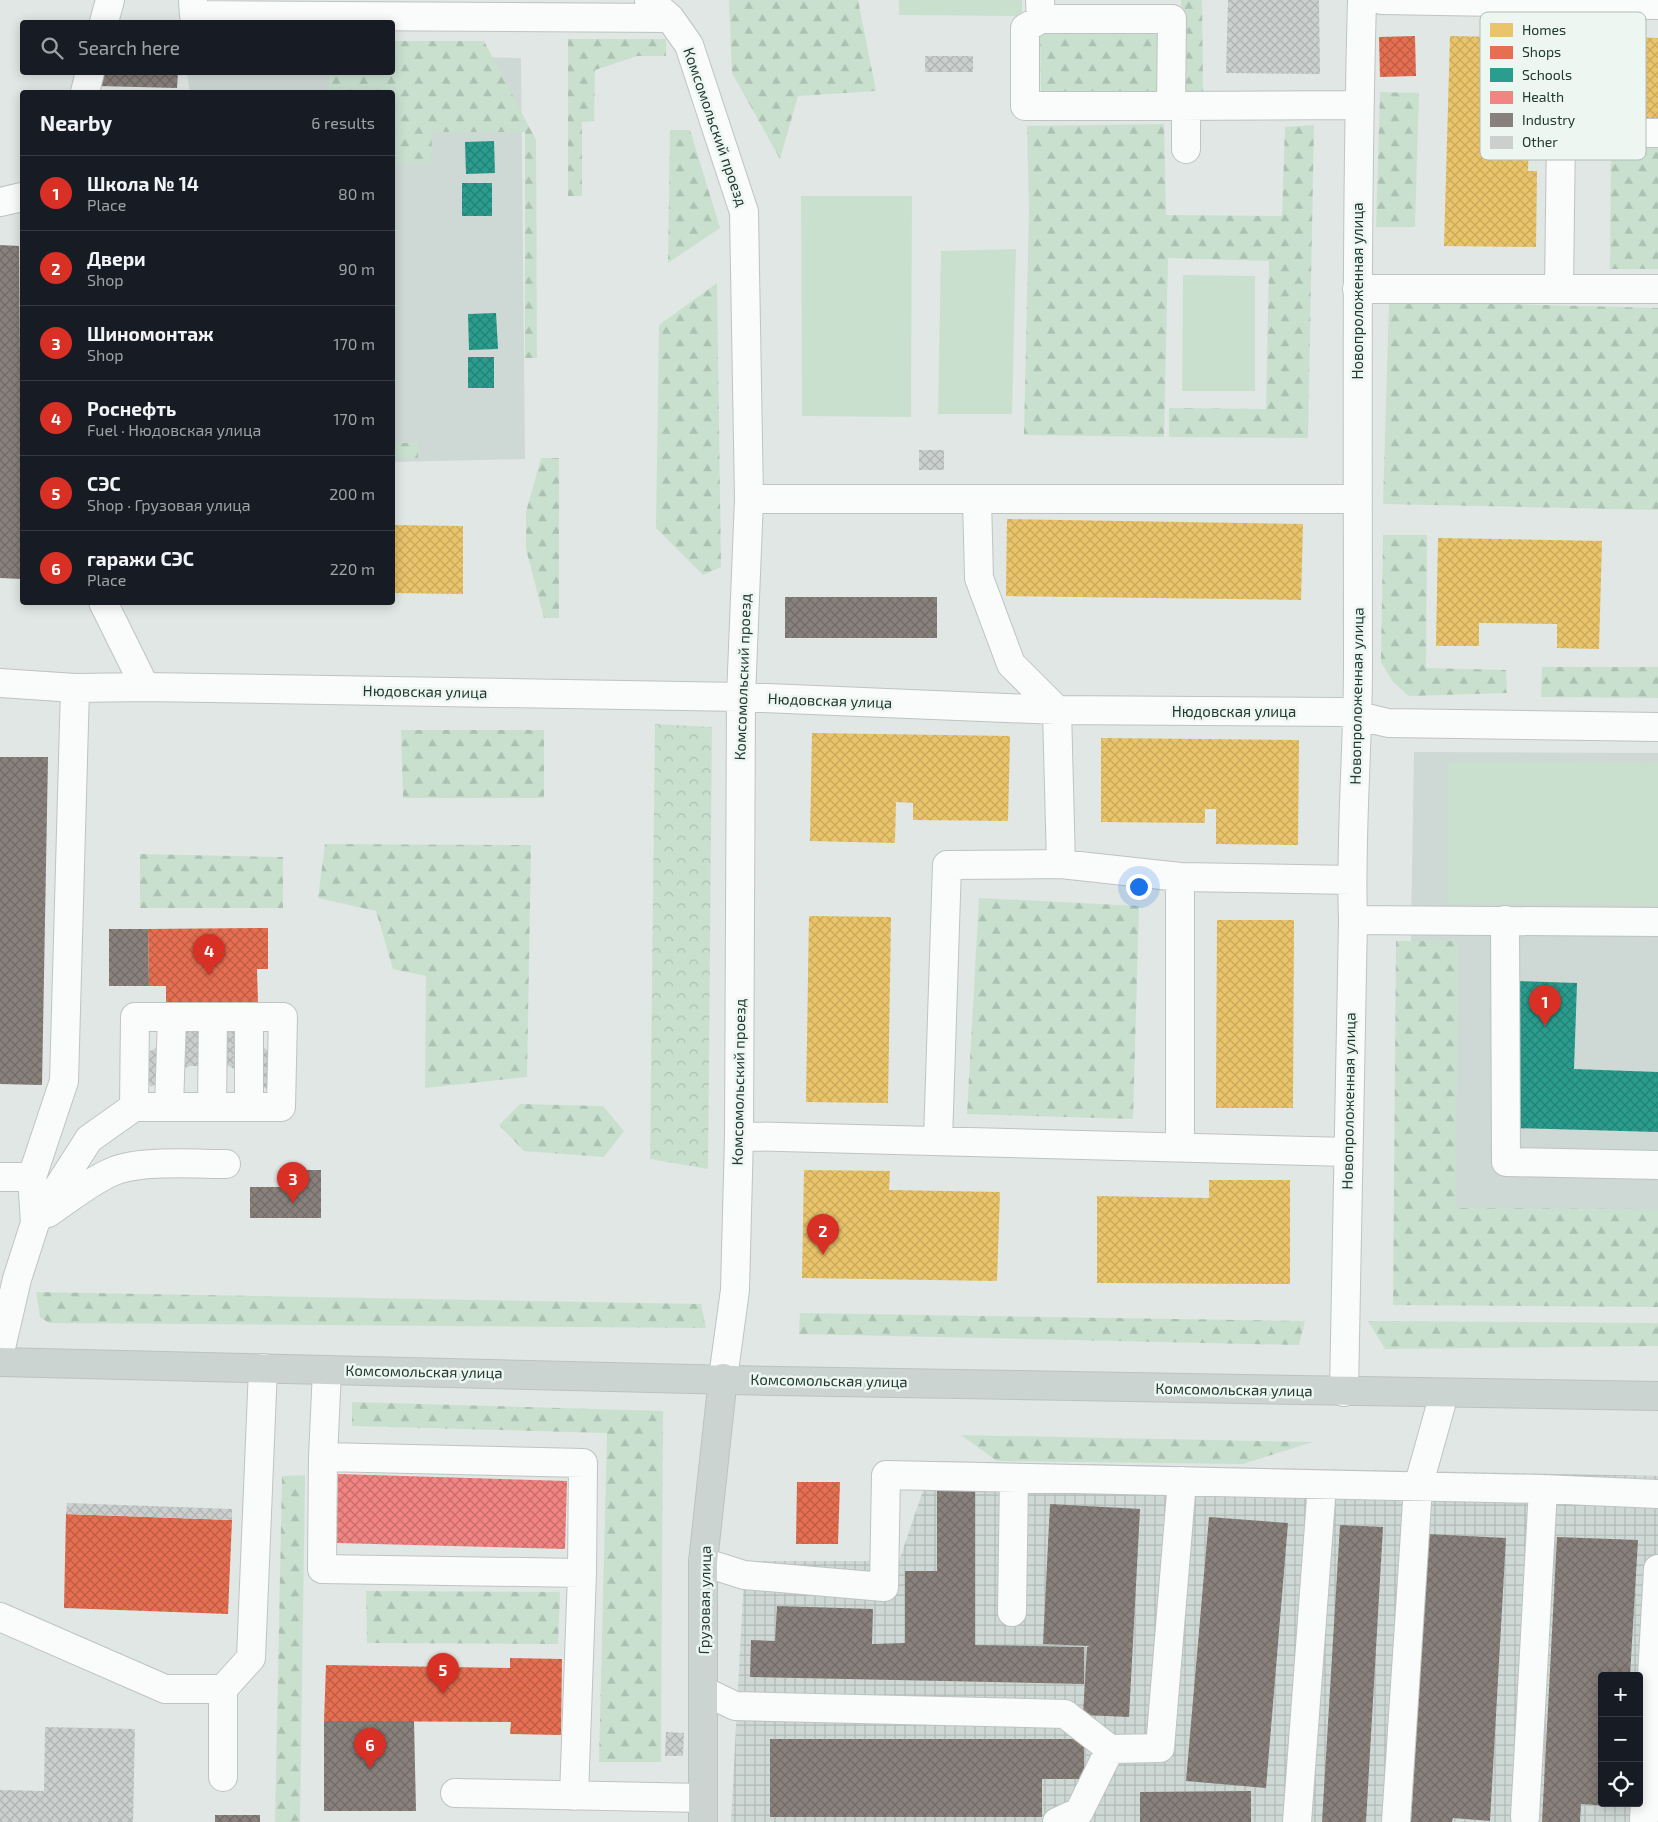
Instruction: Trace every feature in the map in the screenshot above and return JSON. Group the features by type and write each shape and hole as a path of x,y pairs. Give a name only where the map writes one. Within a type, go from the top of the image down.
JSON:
{"main road":[{"name":"Комсомольская улица","path":"0,1362 1344,1392 1658,1396"},
{"name":"Грузовая улица","path":"703,1810 703,1562 723,1378"}],"street":[{"path":"105,20 110,0"},
{"path":"193,0 194,15 670,18"},
{"name":"Комсомольский проезд","path":"649,0 670,18 689,45 744,212 749,499 741,697 739,1136 734,1290 723,1378"},
{"name":"Новопроложенная улица","path":"1344,1392 1353,920 1352,880 1357,715 1357,289 1362,0"},
{"path":"1382,0 1658,5"},
{"path":"1186,149 1178,106 1172,20 1040,9 1025,28 1025,106 1178,106 1359,105"},
{"path":"85,90 89,75"},
{"path":"1559,289 1561,160"},
{"path":"0,202 20,197"},
{"path":"1357,289 1658,289"},
{"path":"749,499 1358,499"},
{"path":"977,499 979,578 1011,664 1057,710 1061,864"},
{"path":"105,605 145,686"},
{"name":"Нюдовская улица","path":"0,683 75,688 145,686 741,697 1057,710 1342,712 1388,723 1658,727"},
{"path":"35,1223 32,1177 64,1082 75,688"},
{"path":"938,1140 947,865 1061,864 1180,877 1352,880"},
{"path":"1180,877 1180,1146"},
{"path":"1353,920 1658,922"},
{"path":"1505,920 1506,1162 1658,1165"},
{"path":"0,1352 18,1279 35,1223 89,1139 134,1107 281,1107 283,1017 135,1017 134,1107"},
{"path":"169,1107 172,1017"},
{"path":"212,1107 213,1017"},
{"path":"739,1136 1180,1146 1348,1152"},
{"path":"35,1223 81,1190 115,1170 158,1164 226,1164"},
{"path":"0,1177 32,1177"},
{"path":"223,1777 223,1690 251,1658 264,1368"},
{"path":"327,1370 323,1457 322,1569 582,1573"},
{"path":"1396,1822 1418,1487 1444,1394"},
{"path":"323,1457 583,1462 582,1573 574,1796"},
{"path":"703,1562 744,1575 884,1586 886,1474 1543,1489 1658,1494"},
{"path":"1012,1612 1014,1478"},
{"path":"704,1691 734,1706 1065,1714 1110,1749 1160,1748 1182,1481"},
{"path":"1297,1822 1322,1485"},
{"path":"1525,1816 1543,1489"},
{"path":"1644,1819 1658,1570"},
{"path":"0,1617 165,1690 223,1690"},
{"path":"1057,1822 1078,1812 1110,1749"},
{"path":"455,1793 574,1796 703,1810"}],"shaded area":[{"path":"395,56 521,58 525,459 395,462 395,90 190,90 187,75 395,75"},
{"path":"1414,752 1658,753 1658,1296 1405,1296"},
{"path":"933,1461 1658,1476 1658,1822 731,1822 744,1575 755,1561 899,1561"}],"green space":[{"path":"729,0 858,0 876,91 798,96 780,159 732,73"},
{"path":"899,0 1022,0 1022,16 899,15"},
{"path":"1181,0 1202,0 1203,91 1182,91"},
{"path":"1040,32 1159,32 1158,91 1041,93"},
{"path":"568,39 666,39 666,56 637,56 595,70 594,121 582,122 582,196 568,196"},
{"path":"395,41 484,41 536,140 537,358 525,358 525,132 432,132 431,163 395,163 395,90 329,90 329,75 395,75"},
{"path":"1380,92 1419,93 1415,227 1376,227"},
{"path":"1164,124 1166,215 1282,216 1285,127 1314,125 1308,438 1169,437 1169,408 1266,409 1269,261 1168,258 1164,437 1024,435 1029,207 1027,126"},
{"path":"670,130 690,130 720,228 668,263"},
{"path":"1646,145 1658,145 1658,269 1610,269 1611,160 1646,160"},
{"path":"801,196 912,196 911,417 802,416"},
{"path":"1016,249 1012,414 938,414 941,251"},
{"path":"1183,275 1255,276 1255,391 1182,391"},
{"path":"717,283 721,567 703,575 656,528 659,325"},
{"path":"1389,301 1658,308 1658,510 1383,504"},
{"path":"395,443 418,443 418,458 395,458"},
{"path":"541,458 559,458 559,618 544,618 526,549 526,512"},
{"path":"1383,535 1427,535 1426,668 1506,670 1507,693 1409,696 1393,682 1381,662"},
{"path":"1542,667 1658,667 1658,698 1541,697"},
{"path":"655,724 712,727 708,1169 650,1159"},
{"path":"401,730 544,730 544,798 403,798"},
{"path":"1448,762 1658,763 1658,905 1448,904"},
{"path":"325,844 531,845 527,1077 425,1088 426,976 393,969 376,911 318,898"},
{"path":"140,854 283,857 283,908 140,908"},
{"path":"979,898 1139,906 1133,1119 967,1114"},
{"path":"1396,941 1458,941 1456,1208 1658,1209 1658,1307 1393,1305"},
{"path":"520,1104 603,1106 624,1131 604,1157 524,1151 499,1125"},
{"path":"36,1292 701,1304 706,1328 49,1323 40,1317"},
{"path":"800,1313 1305,1321 1299,1345 799,1334"},
{"path":"1368,1321 1658,1323 1658,1346 1385,1349"},
{"path":"352,1402 663,1411 661,1762 599,1762 607,1433 352,1426"},
{"path":"961,1435 1312,1442 1243,1464 997,1461"},
{"path":"305,1475 300,1822 275,1822 282,1476"},
{"path":"366,1591 560,1592 558,1644 367,1643"}],"building: Homes":[{"path":"1450,36 1480,37 1480,160 1528,160 1528,171 1537,171 1536,247 1444,246"},
{"path":"1646,38 1658,38 1658,119 1646,119"},
{"path":"1007,519 1303,524 1301,600 1006,596"},
{"path":"395,525 463,526 463,594 395,593"},
{"path":"1438,538 1602,541 1599,649 1557,648 1557,624 1479,623 1479,646 1436,646"},
{"path":"812,733 1010,736 1008,821 913,820 913,803 896,802 895,843 810,841"},
{"path":"1101,738 1299,740 1298,845 1216,844 1216,809 1205,809 1205,823 1101,822"},
{"path":"809,916 891,917 888,1103 806,1102"},
{"path":"1217,920 1294,920 1293,1108 1216,1108"},
{"path":"804,1170 890,1171 889,1190 1000,1192 997,1281 802,1278"},
{"path":"1209,1180 1290,1180 1290,1284 1097,1283 1097,1196 1209,1198"}],"building: Shops":[{"path":"1415,36 1416,76 1380,77 1379,37"},
{"path":"268,928 268,969 257,969 258,1003 166,1003 166,986 149,986 148,929"},
{"path":"797,1482 840,1482 838,1544 796,1544"},
{"path":"66,1514 232,1520 228,1614 64,1608"},
{"path":"510,1658 562,1659 561,1735 510,1734 511,1722 324,1721 326,1665 510,1668"}],"building: Schools":[{"path":"494,141 495,173 466,174 465,142"},
{"path":"462,183 492,183 492,216 462,216"},
{"path":"496,313 498,349 469,350 468,314"},
{"path":"468,357 494,357 494,388 468,388"},
{"path":"1517,981 1577,983 1574,1069 1658,1072 1658,1132 1512,1128"}],"building: Health":[{"path":"338,1474 567,1481 565,1549 336,1543"}],"building: Industry":[{"path":"98,75 178,75 177,88 98,86"},
{"path":"0,245 19,246 20,579 0,578"},
{"path":"785,597 937,597 937,638 785,638"},
{"path":"0,757 48,757 42,1085 0,1084"},
{"path":"109,929 148,929 149,986 109,986"},
{"path":"294,1170 321,1170 321,1218 250,1218 250,1187 294,1187"},
{"path":"937,1490 975,1490 975,1645 1084,1647 1084,1684 750,1677 751,1640 775,1641 777,1606 873,1609 872,1644 905,1643 905,1571 937,1571"},
{"path":"1050,1504 1140,1509 1129,1717 1083,1715 1087,1647 1090,1646 1043,1644"},
{"path":"1209,1517 1288,1523 1266,1788 1186,1781"},
{"path":"1340,1525 1383,1527 1366,1822 1322,1822"},
{"path":"1428,1534 1506,1538 1490,1821 1453,1818 1452,1822 1411,1822"},
{"path":"1557,1537 1638,1540 1630,1672 1598,1672 1598,1805 1581,1804 1580,1822 1542,1822"},
{"path":"324,1721 414,1721 416,1811 324,1811"},
{"path":"770,1739 1084,1739 1084,1779 1042,1779 1042,1817 770,1817"},
{"path":"1251,1791 1251,1822 1140,1822 1140,1792"},
{"path":"215,1815 260,1815 260,1822 215,1822"}],"building: Other":[{"path":"1228,0 1319,0 1320,74 1226,73"},
{"path":"925,56 973,56 973,72 925,72"},
{"path":"919,450 944,450 944,470 919,470"},
{"path":"195,1003 231,1003 232,1028 288,1063 270,1091 229,1066 189,1066 151,1087 134,1060 194,1027"},
{"path":"67,1503 232,1509 232,1520 66,1514"},
{"path":"45,1727 135,1729 133,1822 0,1822 0,1790 44,1791"},
{"path":"666,1732 684,1733 683,1756 665,1756"}],"place":[{"name":"Роснефть","path":"209,975"},
{"name":"Школа № 14","path":"1545,1026"},
{"name":"Шиномонтаж","path":"293,1203"},
{"name":"Двери","path":"823,1255"},
{"name":"СЭС","path":"443,1694"},
{"name":"гаражи СЭС","path":"370,1769"}]}
